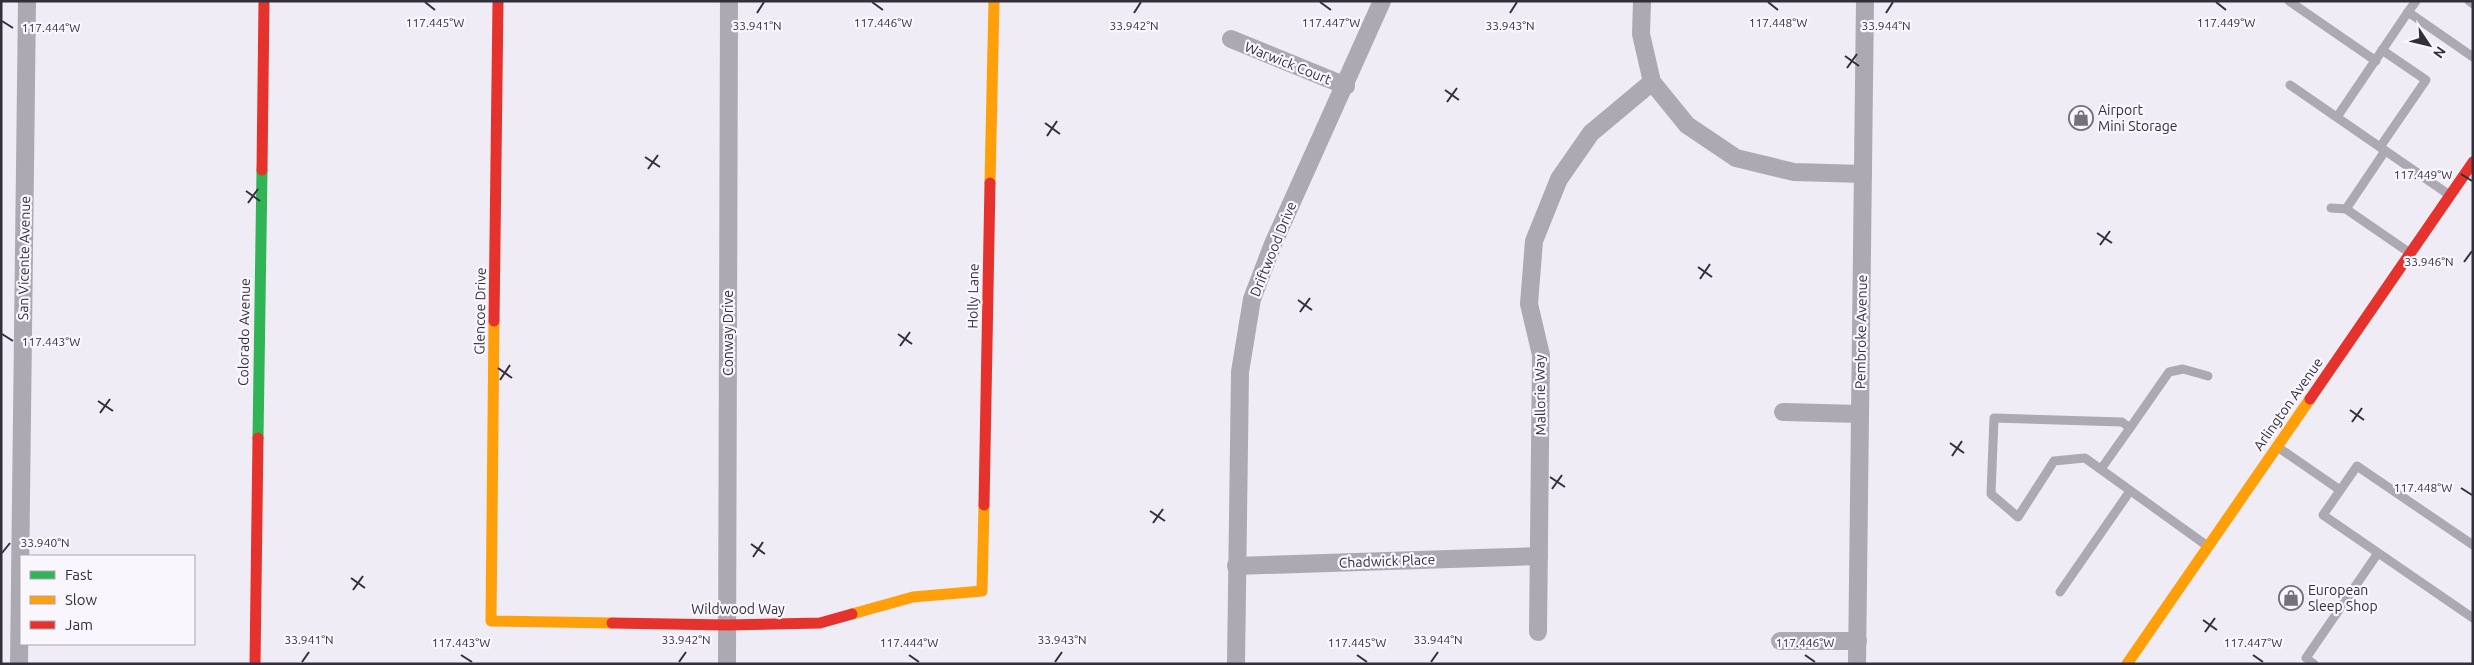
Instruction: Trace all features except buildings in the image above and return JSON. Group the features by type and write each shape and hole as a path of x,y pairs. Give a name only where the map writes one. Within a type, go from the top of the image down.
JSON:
{"street":[{"name":"San Vicente Avenue","path":"20,555 28,1"},
{"name":"Colorado Avenue","path":"255,664 264,1"},
{"name":"Glencoe Drive","path":"491,621 498,1"},
{"name":"Conway Drive","path":"727,664 729,1"},
{"name":"Holly Lane","path":"982,590 994,1"},
{"name":"Driftwood Drive","path":"1236,664 1240,372 1252,299 1273,244 1346,86 1382,1"},
{"path":"1642,1 1641,34 1652,82 1687,125 1736,158 1794,172 1863,174"},
{"name":"Pembroke Avenue","path":"1857,664 1865,1"},
{"name":"Warwick Court","path":"1231,40 1346,86"},
{"name":"Mallorie Way","path":"1538,632 1541,355 1529,304 1534,241 1559,179 1591,133 1652,82"},
{"name":"Arlington Avenue","path":"2127,664 2450,195 2470,170"},
{"path":"1783,412 1860,414"},
{"name":"Chadwick Place","path":"1236,566 1539,556"},
{"name":"San Vicente Avenue","path":"19,664 20,590"},
{"name":"Wildwood Way","path":"491,621 727,625 820,622 913,597 982,590"},
{"path":"1780,641 1858,641"}],"lane":[{"path":"2289,1 2376,60"},
{"path":"2337,117 2416,1"},
{"path":"2469,1 2473,4"},
{"path":"2408,12 2473,56"},
{"path":"2346,209 2426,80 2382,50"},
{"path":"2290,85 2450,195"},
{"path":"2331,208 2346,209 2410,253"},
{"path":"2101,469 2169,372 2183,369 2208,376"},
{"path":"2130,428 2122,422 1994,418 1990,494 2018,517 2054,461 2085,458 2208,546"},
{"path":"2277,446 2340,490"},
{"path":"2473,545 2357,466 2323,515 2473,618"},
{"path":"2060,592 2130,491"},
{"path":"2314,664 2306,658 2378,553"}],"traffic: fast":[{"path":"258,438 262,170"}],"traffic: slow":[{"path":"990,183 994,1"},
{"path":"494,321 491,621 612,623"},
{"path":"2127,664 2310,399"},
{"path":"852,614 913,597 982,591 984,505"}],"traffic: jam":[{"path":"262,170 264,1"},
{"path":"494,321 498,1"},
{"path":"2310,399 2473,162"},
{"path":"984,505 990,183"},
{"path":"255,664 258,438"},
{"path":"612,623 727,625 820,623 852,614"}],"place":[{"name":"Airport Mini Storage","path":"2081,118"},
{"name":"European Sleep Shop","path":"2291,598"}]}
